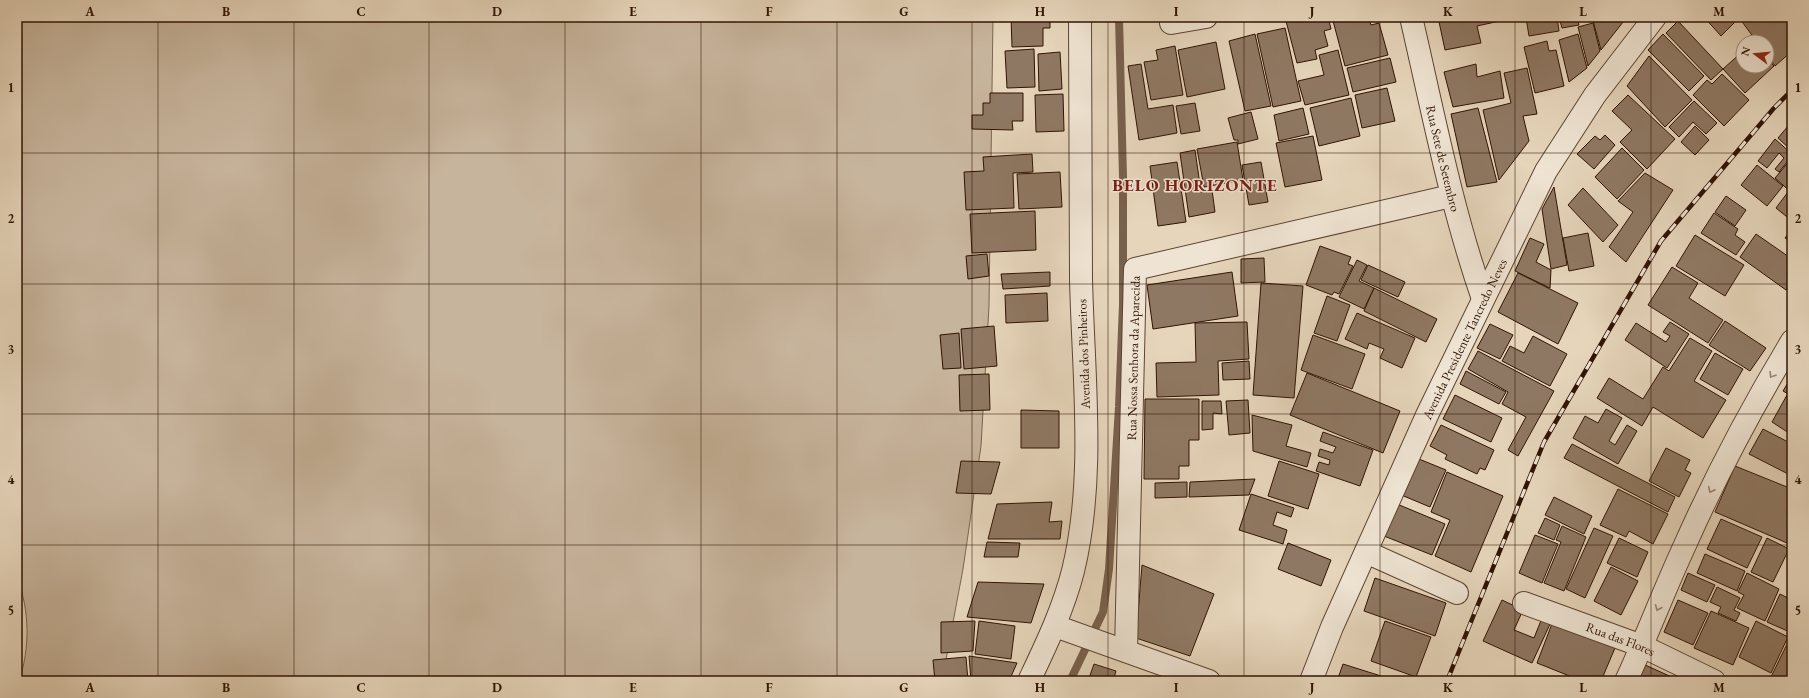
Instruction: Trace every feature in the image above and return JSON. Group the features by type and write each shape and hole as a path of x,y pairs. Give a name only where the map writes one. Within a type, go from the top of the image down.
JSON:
{"street":[{"name":"Avenida dos Pinheiros","path":"1029,681 1063,629 1080,533 1085,481 1085,376 1081,276 1080,17"},
{"path":"1171,23 1206,17"},
{"name":"Rua Sete de Setembro","path":"1411,17 1451,196 1467,255 1482,299"},
{"name":"Avenida Presidente Tancredo Neves","path":"1311,681 1332,627 1421,428 1482,299 1546,171 1595,94 1652,19"},
{"name":"Rua Nossa Senhora da Aparecida","path":"1126,651 1135,269 1451,196"},
{"path":"1626,681 1685,545 1721,469 1761,392 1792,341"},
{"path":"1366,552 1457,593"},
{"name":"Rua das Flores","path":"1524,603 1642,646 1714,681"},
{"path":"1063,629 1209,681"}],"shaded area":[{"path":"17,17 993,17 989,306 981,446 963,569 942,681 19,681 23,669 27,643 27,630 24,603 17,578"}],"building":[{"path":"1011,17 1050,17 1050,28 1043,28 1043,46 1012,47"},
{"path":"1302,17 1328,17 1331,29 1324,31 1328,46 1315,50 1317,59 1297,63 1286,21"},
{"path":"1332,17 1368,17 1371,25 1379,23 1388,55 1345,66"},
{"path":"1438,17 1508,17 1509,19 1477,26 1481,43 1445,50"},
{"path":"1557,17 1559,31 1529,36 1526,18"},
{"path":"1559,17 1577,17 1579,25 1562,28"},
{"path":"1592,17 1627,17 1601,50"},
{"path":"1704,17 1736,17 1738,19 1721,36"},
{"path":"1743,17 1758,17 1759,19 1762,17 1792,17 1792,51 1775,66 1775,34 1751,34 1740,19"},
{"path":"1678,21 1723,69 1711,80 1666,33"},
{"path":"1593,23 1600,51 1588,66 1578,27"},
{"path":"1285,28 1301,101 1273,107 1257,34"},
{"path":"1255,34 1271,106 1245,111 1229,41"},
{"path":"1578,34 1587,68 1569,82 1559,40"},
{"path":"1663,34 1704,76 1689,91 1648,50"},
{"path":"1547,41 1549,51 1556,50 1564,86 1535,93 1524,47"},
{"path":"1216,42 1225,89 1187,97 1178,50"},
{"path":"1175,46 1183,95 1151,100 1144,62 1158,60 1156,50"},
{"path":"1034,49 1035,87 1007,88 1005,51"},
{"path":"1338,50 1349,95 1305,105 1298,81 1324,75 1319,55"},
{"path":"1060,52 1062,89 1039,91 1038,54"},
{"path":"1649,56 1692,100 1665,127 1627,86"},
{"path":"1390,58 1396,82 1353,92 1347,68"},
{"path":"1735,58 1735,74 1765,74 1745,93 1723,69"},
{"path":"1141,64 1148,109 1173,105 1177,133 1139,140 1128,66"},
{"path":"1476,64 1477,77 1500,71 1504,98 1453,107 1444,72"},
{"path":"1527,68 1537,114 1523,116 1529,141 1499,180 1483,110 1511,103 1504,73"},
{"path":"1722,74 1749,100 1724,126 1693,95 1707,80 1712,84"},
{"path":"1387,88 1395,121 1362,128 1355,95"},
{"path":"990,93 1023,93 1023,121 1012,121 1013,130 972,129 972,115 983,115 983,103 990,103"},
{"path":"1063,94 1064,131 1036,132 1035,95"},
{"path":"1628,95 1675,139 1647,169 1620,142 1632,130 1612,111"},
{"path":"1351,98 1360,136 1319,146 1310,108"},
{"path":"1694,101 1717,123 1706,134 1693,122 1679,137 1669,127"},
{"path":"1195,103 1200,131 1181,134 1176,106"},
{"path":"1303,108 1309,134 1279,141 1274,115"},
{"path":"1478,108 1497,182 1467,187 1451,114"},
{"path":"1251,112 1258,139 1238,144 1238,140 1234,140 1228,118"},
{"path":"1789,125 1792,127 1792,151 1778,138"},
{"path":"1695,126 1709,140 1695,155 1681,142"},
{"path":"1605,135 1615,145 1594,169 1577,154 1595,136 1600,140"},
{"path":"1313,136 1322,180 1285,187 1276,143"},
{"path":"1775,139 1792,154 1779,172 1775,169 1784,158 1779,153 1767,168 1758,161"},
{"path":"1237,142 1243,180 1204,187 1197,149"},
{"path":"1622,148 1644,170 1617,199 1595,177"},
{"path":"1195,150 1201,192 1212,190 1215,212 1189,217 1180,153"},
{"path":"1032,154 1033,172 1013,173 1014,208 966,210 964,172 984,171 983,157"},
{"path":"1792,158 1792,193 1775,178"},
{"path":"1177,162 1186,222 1158,226 1150,166"},
{"path":"1261,162 1268,202 1249,205 1242,165"},
{"path":"1757,165 1783,186 1767,206 1741,185"},
{"path":"1060,172 1062,207 1019,209 1017,174"},
{"path":"1645,173 1673,190 1626,262 1609,247 1633,212 1618,201"},
{"path":"1554,187 1567,265 1551,269 1542,209"},
{"path":"1583,188 1618,225 1603,242 1568,205"},
{"path":"1788,192 1792,195 1792,221 1776,208"},
{"path":"1726,196 1746,210 1735,226 1715,212"},
{"path":"1035,211 1036,250 972,253 970,214"},
{"path":"1714,213 1738,229 1735,235 1745,242 1736,255 1701,233"},
{"path":"1792,229 1792,243 1785,238"},
{"path":"1588,233 1594,266 1569,271 1563,238"},
{"path":"1756,234 1792,259 1792,281 1786,290 1740,257"},
{"path":"1695,235 1744,265 1725,296 1676,266"},
{"path":"1530,238 1544,244 1536,262 1551,270 1550,288 1515,271"},
{"path":"1320,246 1351,257 1348,264 1353,266 1339,294 1334,292 1332,295 1306,285"},
{"path":"987,254 989,276 968,279 966,256"},
{"path":"1264,258 1265,282 1241,283 1241,259"},
{"path":"1357,260 1367,265 1359,281 1374,288 1364,309 1339,297"},
{"path":"1368,265 1405,282 1398,297 1361,280"},
{"path":"1672,267 1698,283 1689,298 1723,320 1708,343 1648,305"},
{"path":"1050,272 1050,286 1003,289 1001,274"},
{"path":"1232,272 1238,316 1153,329 1147,285"},
{"path":"1518,273 1578,303 1558,344 1498,312"},
{"path":"1261,283 1303,286 1294,398 1253,395"},
{"path":"1374,288 1437,319 1426,342 1364,311"},
{"path":"1047,293 1048,321 1006,323 1005,295"},
{"path":"1327,296 1350,305 1337,341 1314,333"},
{"path":"1357,313 1415,338 1402,368 1380,358 1384,349 1369,343 1367,349 1345,339"},
{"path":"1725,321 1766,348 1750,371 1709,345"},
{"path":"1247,322 1249,359 1218,361 1219,395 1157,397 1156,363 1196,362 1195,323"},
{"path":"1670,322 1689,334 1667,368 1625,340 1636,323 1666,342 1670,336 1663,332"},
{"path":"1490,324 1513,335 1500,359 1477,348"},
{"path":"994,326 997,366 964,369 961,329"},
{"path":"959,333 961,368 943,369 940,335"},
{"path":"1313,335 1365,354 1352,389 1301,370"},
{"path":"1533,336 1567,354 1550,386 1502,361 1510,346 1524,353"},
{"path":"1690,338 1712,351 1694,381 1726,400 1703,438 1653,407 1642,426 1597,398 1609,378 1643,399 1663,367 1669,371"},
{"path":"1478,351 1554,391 1518,456 1508,450 1526,417 1502,404 1508,392 1468,369"},
{"path":"1715,353 1743,369 1728,395 1700,379"},
{"path":"1249,361 1250,379 1223,380 1222,363"},
{"path":"1466,371 1506,392 1499,404 1460,384"},
{"path":"1307,373 1400,411 1383,453 1290,415"},
{"path":"989,374 990,410 960,411 959,375"},
{"path":"1792,376 1792,396 1783,391"},
{"path":"1455,395 1502,418 1491,442 1443,419"},
{"path":"1787,395 1792,398 1792,435 1772,422"},
{"path":"1145,399 1199,399 1199,440 1189,440 1189,466 1179,466 1179,479 1144,479"},
{"path":"1248,400 1250,433 1229,435 1226,401"},
{"path":"1202,401 1221,401 1222,414 1213,413 1213,429 1202,430"},
{"path":"1606,409 1622,418 1609,441 1615,445 1627,425 1637,431 1618,464 1573,438 1585,416 1598,423"},
{"path":"1021,410 1059,411 1059,448 1021,448"},
{"path":"1252,415 1292,425 1286,446 1311,453 1307,467 1253,451"},
{"path":"1441,425 1494,450 1485,470 1480,468 1477,474 1445,459 1447,455 1430,446"},
{"path":"1763,429 1792,444 1792,476 1749,454"},
{"path":"1323,432 1373,450 1360,486 1316,471 1319,462 1329,465 1330,460 1318,456 1320,449 1333,453 1336,447 1320,441"},
{"path":"1572,444 1675,497 1668,512 1564,458"},
{"path":"1666,448 1690,460 1685,470 1691,473 1679,497 1649,481"},
{"path":"1414,457 1446,470 1430,507 1399,494"},
{"path":"961,461 1000,462 991,494 956,493"},
{"path":"1279,461 1319,474 1308,509 1268,496"},
{"path":"1735,466 1792,489 1792,533 1787,543 1715,512"},
{"path":"1447,472 1503,496 1471,572 1435,556 1450,520 1431,512"},
{"path":"1255,479 1249,495 1189,497 1190,482"},
{"path":"1187,482 1187,497 1155,498 1155,483"},
{"path":"1618,489 1668,514 1653,544 1629,531 1626,537 1600,525"},
{"path":"1251,494 1294,508 1291,517 1277,512 1273,525 1287,530 1283,544 1239,530"},
{"path":"1554,497 1592,516 1584,534 1545,515"},
{"path":"1052,502 1049,522 1062,521 1060,539 988,539 997,504"},
{"path":"1397,504 1445,524 1432,555 1384,536"},
{"path":"1545,518 1560,525 1554,540 1538,533"},
{"path":"1721,519 1762,537 1747,568 1707,549"},
{"path":"1562,526 1586,537 1564,591 1544,583 1561,542 1556,540"},
{"path":"1594,528 1613,536 1585,598 1566,589"},
{"path":"1535,535 1558,544 1542,583 1519,573"},
{"path":"1619,538 1648,552 1637,577 1607,563"},
{"path":"1767,538 1789,549 1773,582 1751,572"},
{"path":"987,542 1020,543 1018,557 984,557"},
{"path":"1288,543 1331,560 1321,586 1278,569"},
{"path":"1705,554 1745,571 1737,591 1697,573"},
{"path":"1142,565 1214,594 1190,656 1136,638"},
{"path":"1611,567 1638,581 1621,615 1594,601"},
{"path":"1688,573 1715,585 1707,602 1681,590"},
{"path":"1747,573 1779,589 1765,621 1737,608 1744,595 1738,592"},
{"path":"1375,578 1446,603 1435,636 1364,611"},
{"path":"978,582 1044,584 1031,623 967,617"},
{"path":"1717,587 1740,598 1734,610 1740,613 1736,621 1718,613 1721,607 1710,602"},
{"path":"1780,594 1792,600 1792,633 1767,622"},
{"path":"1502,600 1523,610 1514,630 1534,638 1542,618 1551,622 1532,663 1483,641"},
{"path":"1678,600 1708,613 1693,645 1664,632"},
{"path":"1711,611 1749,628 1733,665 1694,648"},
{"path":"975,621 973,651 941,653 941,622"},
{"path":"979,621 1015,626 1011,659 975,654"},
{"path":"1385,621 1431,637 1416,677 1371,661"},
{"path":"1553,621 1615,648 1601,681 1582,681 1537,663"},
{"path":"1756,621 1788,637 1771,673 1739,657"},
{"path":"1791,636 1792,681 1769,681"},
{"path":"969,656 1017,663 1009,681 971,681"},
{"path":"966,657 968,681 935,681 933,660"},
{"path":"1094,664 1116,671 1113,681 1088,681"},
{"path":"1343,664 1381,676 1379,681 1337,681"},
{"path":"1643,664 1676,679 1675,681 1636,681"}],"waterway":[{"path":"1070,681 1103,612 1109,569 1119,407 1123,304 1123,177 1119,17"}],"railway":[{"path":"1447,681 1544,442 1661,241 1774,108 1792,90"}],"district":[{"name":"BELO HORIZONTE","path":"1195,185"}]}
